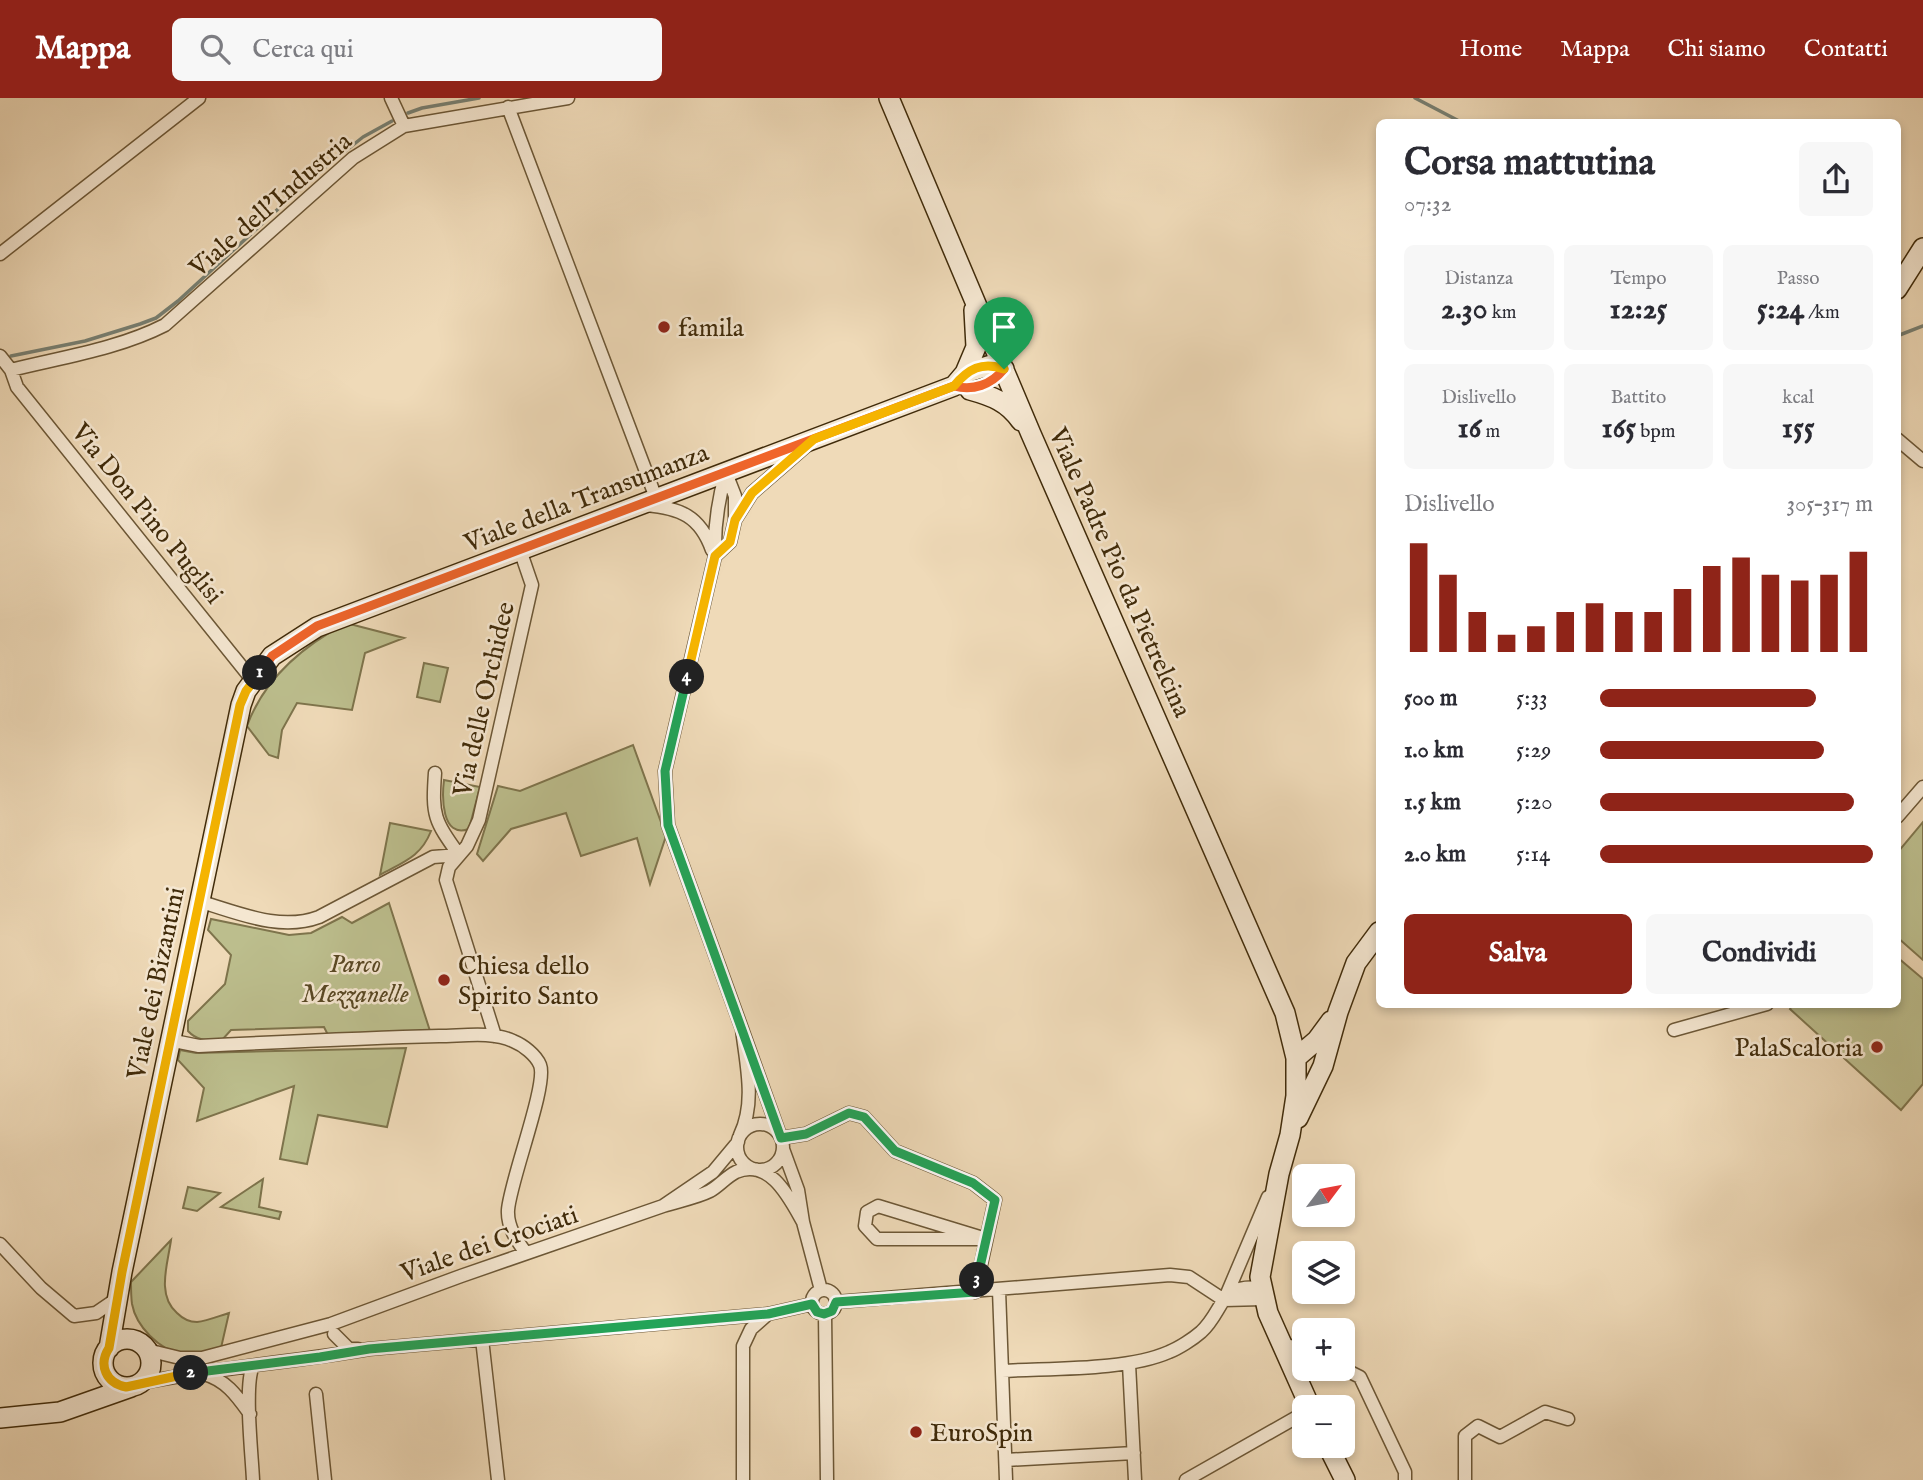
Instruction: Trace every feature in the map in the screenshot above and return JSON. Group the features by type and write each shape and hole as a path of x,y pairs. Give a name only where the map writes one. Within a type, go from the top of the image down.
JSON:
{"street":[{"path":"0,254 199,98"},
{"path":"391,98 404,126"},
{"name":"Viale dell'Industria","path":"11,370 142,337 165,325 353,159 404,126 568,98"},
{"name":"Viale Padre Pio da Pietrelcina","path":"889,98 1031,434 1279,998 1296,1058 1296,1087 1290,1135"},
{"path":"508,107 648,501 692,517 707,536 715,556"},
{"path":"1901,283 1923,248"},
{"path":"973,295 976,347 963,383 996,397 1012,408 1031,434"},
{"name":"Via Don Pino Puglisi","path":"0,356 11,370 17,387 254,682"},
{"name":"Viale della Transumanza","path":"254,682 272,656 317,626 963,383 996,378 1004,369"},
{"path":"735,520 752,493 814,439"},
{"path":"1901,442 1923,461"},
{"path":"715,556 730,542 735,520 735,496 726,472"},
{"path":"726,472 718,499 715,556 665,771 668,825 794,1176 821,1290"},
{"name":"Via delle Orchidee","path":"495,1036 446,880 449,866 467,846 479,820 532,585 520,550"},
{"name":"Viale dei Bizantini","path":"75,1407 88,1393 106,1356 240,705 246,691 254,682"},
{"path":"435,773 433,803 439,826 459,855"},
{"path":"1901,812 1923,787"},
{"path":"198,901 280,923 304,923 433,857 459,855"},
{"path":"1304,1395 1281,1345 1262,1293 1260,1268 1279,1174 1290,1135 1323,1066 1338,1012 1356,963 1376,936"},
{"path":"1674,1030 1753,1008"},
{"path":"1289,1028 1312,1028 1338,1012"},
{"path":"1323,1066 1311,1066 1296,1058 1317,1040 1338,1012"},
{"path":"742,1029 749,1094 745,1125 739,1139 739,1156 743,1162 776,1181 803,1222"},
{"path":"169,1040 199,1046 417,1037 495,1036 513,1041 532,1053 541,1066 542,1082 524,1141 508,1212 513,1236 526,1253"},
{"path":"782,1144 849,1113 864,1117 895,1151 973,1183 995,1200 975,1292"},
{"path":"739,1139 745,1130 758,1124 772,1128 782,1144"},
{"name":"Viale dei Crociati","path":"663,1206 713,1172 739,1139"},
{"name":"Viale dei Crociati","path":"139,1345 180,1359 202,1358 333,1329 526,1253 712,1190 738,1171 768,1169 774,1166 781,1155 782,1144"},
{"path":"1224,1300 1279,1174"},
{"path":"878,1206 986,1240 877,1238 865,1226 867,1212 878,1206"},
{"path":"0,1244 41,1288 74,1316 96,1312 118,1298"},
{"path":"836,1302 1170,1275 1189,1277 1224,1300"},
{"path":"1002,1371 1129,1364 1169,1352 1201,1332 1235,1288 1245,1286 1262,1293"},
{"path":"821,1290 831,1293 836,1302"},
{"path":"821,1290 815,1294 812,1304 817,1312 825,1314 832,1311 836,1302"},
{"path":"999,1290 1006,1480"},
{"name":"Viale dei Bizantini","path":"118,1298 139,1345"},
{"path":"0,1418 43,1415 75,1407 137,1385 146,1378 151,1364 139,1345 122,1340 106,1356 105,1371 113,1382 126,1387 137,1385 200,1373 369,1349 768,1314 812,1304"},
{"path":"744,1480 743,1346 751,1329 768,1314"},
{"path":"825,1314 827,1480"},
{"path":"333,1329 349,1349 369,1349"},
{"path":"320,1357 330,1346 333,1329"},
{"path":"482,1339 498,1480"},
{"path":"1281,1345 1292,1346"},
{"path":"1129,1364 1135,1480"},
{"path":"253,1366 250,1374 253,1480"},
{"path":"200,1373 221,1380 250,1414"},
{"path":"1355,1374 1360,1377 1405,1472 1405,1480"},
{"path":"316,1394 325,1480"},
{"path":"1465,1480 1465,1436 1478,1426 1500,1437 1545,1412 1568,1419"},
{"path":"1186,1480 1292,1420"},
{"path":"1006,1460 1134,1453"},
{"path":"1334,1458 1345,1480"}],"green space":[{"path":"346,623 404,638 365,653 352,710 297,703 282,730 278,758 269,755 247,726 254,709 274,679 300,653"},
{"path":"424,663 448,668 440,702 417,697"},
{"path":"633,745 666,836 650,884 637,838 581,856 566,813 511,829 483,861 477,854 498,786 520,791"},
{"path":"444,780 480,787 469,829 453,828 448,822 443,796"},
{"path":"1923,822 1923,960 1901,941 1901,848"},
{"path":"390,823 431,831 417,853 380,875"},
{"name":"Parco Mezzanelle","path":"389,903 430,1031 328,1035 324,1027 231,1030 222,1040 213,1040 200,1039 188,1031 188,1021 225,984 231,955 208,930 211,919 289,935 311,933 342,917 352,923"},
{"name":"PalaScaloria","path":"1901,960 1923,979 1923,1084 1901,1110 1790,1009 1901,1008"},
{"path":"406,1048 387,1127 318,1115 307,1164 280,1159 294,1086 197,1121 204,1088 178,1060 180,1050 196,1053"},
{"path":"263,1179 259,1207 281,1212 279,1219 221,1207"},
{"path":"188,1187 220,1193 197,1211 183,1208"},
{"path":"171,1240 165,1288 171,1306 181,1317 194,1322 229,1313 221,1348 191,1354 173,1352 150,1336 138,1321 132,1301 131,1282"}],"waterway":[{"path":"408,113 479,98"},
{"path":"1415,98 1455,119"},
{"path":"11,356 85,341 156,318 314,176 363,137 392,121"},
{"path":"1901,334 1923,326"}],"place":[{"name":"famila","path":"664,327"},
{"name":"Chiesa dello Spirito Santo","path":"444,980"},
{"name":"PalaScaloria","path":"1877,1047"},
{"name":"EuroSpin","path":"916,1432"}],"route":[{"path":"1004,369 991,365 965,373 954,386 814,439 752,493 735,520 730,542 715,556 665,771 668,825 781,1138 806,1134 849,1113 864,1117 895,1151 973,1183 995,1200 975,1292 836,1302 832,1311 824,1314 817,1312 812,1304 768,1314 369,1349 190,1373 133,1387 113,1382 105,1371 104,1358 109,1348 189,942 240,705 246,691 272,656 317,626 954,386 970,390 996,378 1004,369"}]}
